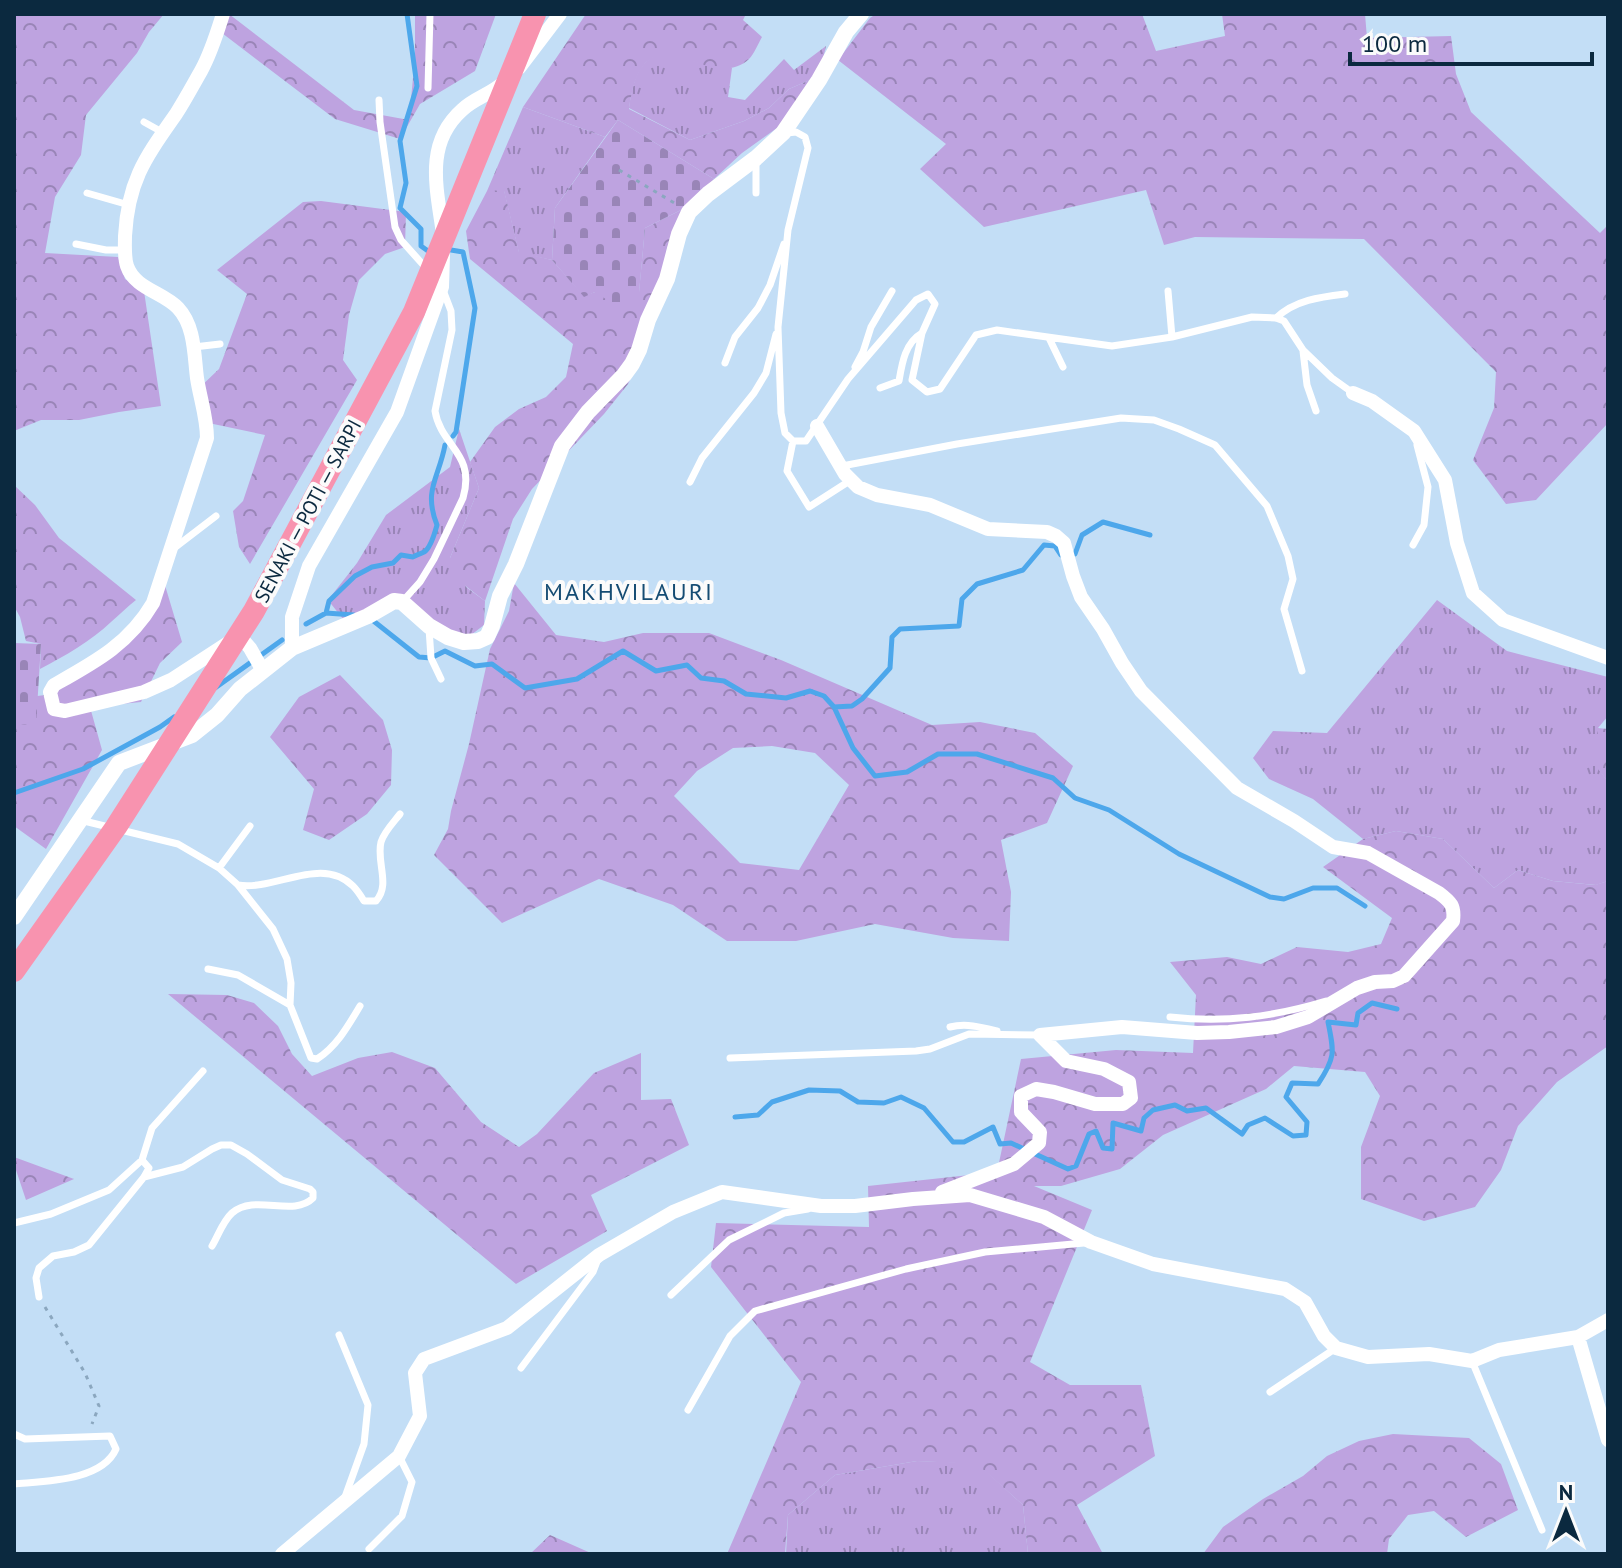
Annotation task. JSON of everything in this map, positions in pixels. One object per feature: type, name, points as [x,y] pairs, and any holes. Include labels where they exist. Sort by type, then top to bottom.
[{"type":"highway","name":"SENAKI — POTI — SARPI","points":[[14,971],[116,827],[254,611],[414,312],[535,14]]},
{"type":"street","points":[[223,14],[203,68],[136,178],[129,205],[125,250],[127,267],[135,279],[180,310],[190,329],[207,438],[172,550],[153,603],[143,621],[104,656],[54,685],[50,692],[54,709],[65,711],[144,692],[171,680],[234,639],[243,640],[261,666]]},
{"type":"street","points":[[292,648],[292,617],[309,566],[397,412],[442,287],[444,240],[435,164],[438,144],[449,124],[464,108],[496,90],[522,65],[560,14]]},
{"type":"street","points":[[14,917],[119,763],[192,735],[217,715],[261,666],[292,648],[354,623],[394,601],[402,602],[429,626],[448,637],[464,642],[487,637],[500,596],[516,564],[562,446],[632,364],[667,279],[679,234],[689,212],[783,133],[819,80],[846,32],[861,14]]},
{"type":"street","points":[[1353,393],[1372,401],[1414,431],[1445,480],[1457,543],[1473,593],[1503,620],[1608,658]]},
{"type":"street","points":[[817,426],[840,467],[858,487],[877,495],[930,505],[988,529],[1047,532],[1056,536],[1067,550],[1081,597],[1141,691],[1237,788],[1333,847],[1368,853],[1439,893],[1449,901],[1454,911],[1453,921],[1404,976],[1357,988],[1308,1017],[1276,1027],[1197,1033],[1122,1027],[1040,1035]]},
{"type":"street","points":[[926,1198],[1014,1164],[1039,1143],[1040,1132],[1021,1112],[1021,1096],[1036,1089],[1095,1104],[1123,1104],[1131,1098],[1129,1082],[1104,1069],[1066,1061],[1040,1035]]},
{"type":"street","points":[[282,1554],[399,1456],[420,1416],[415,1373],[424,1359],[507,1328],[599,1255],[673,1212],[722,1192],[821,1206],[855,1206],[970,1195],[1044,1217],[1091,1242],[1153,1264],[1285,1289],[1305,1302],[1324,1336],[1336,1348],[1368,1357],[1429,1354],[1472,1361],[1499,1350],[1578,1337],[1608,1320]]},
{"type":"street","points":[[1578,1337],[1608,1440]]},
{"type":"lane","points":[[428,88],[430,14]]},
{"type":"lane","points":[[379,100],[395,227],[401,240],[442,287],[451,311],[452,330],[435,411],[437,423],[465,465],[463,498],[434,559],[420,582],[402,602]]},
{"type":"lane","points":[[144,122],[162,132]]},
{"type":"lane","points":[[725,363],[735,337],[758,308],[770,285],[788,230],[808,148],[805,137],[796,132],[783,133]]},
{"type":"lane","points":[[756,158],[756,193]]},
{"type":"lane","points":[[87,193],[129,205]]},
{"type":"lane","points":[[788,230],[778,327],[781,413],[785,433],[793,441],[806,441],[817,426],[848,379],[863,352],[871,327],[892,291]]},
{"type":"lane","points":[[76,244],[125,250]]},
{"type":"lane","points":[[1168,291],[1172,337]]},
{"type":"lane","points":[[848,379],[916,300],[928,294],[935,304],[922,333],[912,380],[927,392],[940,389],[976,335],[997,330],[1112,346],[1172,337],[1252,317],[1284,321],[1303,350],[1353,393]]},
{"type":"lane","points":[[1276,318],[1287,307],[1320,297],[1345,294]]},
{"type":"lane","points":[[690,482],[702,458],[754,393],[766,373],[778,327]]},
{"type":"lane","points":[[880,388],[899,381],[906,351],[912,339],[922,333]]},
{"type":"lane","points":[[1049,338],[1063,367]]},
{"type":"lane","points":[[194,347],[220,344]]},
{"type":"lane","points":[[1303,350],[1307,385],[1316,411]]},
{"type":"lane","points":[[840,467],[906,453],[1121,418],[1154,420],[1179,429],[1215,445],[1267,506],[1288,556],[1293,579],[1284,609],[1302,671]]},
{"type":"lane","points":[[1413,545],[1424,525],[1428,487],[1414,431]]},
{"type":"lane","points":[[793,441],[787,471],[809,507],[851,480]]},
{"type":"lane","points":[[172,550],[216,516]]},
{"type":"lane","points":[[429,626],[431,658],[441,679]]},
{"type":"lane","points":[[238,885],[250,887],[315,873],[331,874],[353,886],[364,901],[376,901],[381,895],[383,881],[382,838],[400,814]]},
{"type":"lane","points":[[80,820],[178,844],[219,868],[238,885],[273,929],[287,959],[291,983],[290,1005],[311,1058],[317,1059],[327,1052],[346,1030],[360,1006]]},
{"type":"lane","points":[[219,868],[250,826]]},
{"type":"lane","points":[[208,969],[238,975],[290,1005]]},
{"type":"lane","points":[[1170,1017],[1227,1020],[1273,1015],[1347,994]]},
{"type":"lane","points":[[950,1027],[976,1025],[1011,1036]]},
{"type":"lane","points":[[730,1058],[916,1051],[969,1034],[1040,1035]]},
{"type":"lane","points":[[14,1223],[51,1214],[109,1190],[142,1160],[152,1128],[203,1071]]},
{"type":"lane","points":[[144,1177],[183,1167],[212,1149],[231,1145],[282,1180],[313,1192],[313,1198],[299,1206],[253,1205],[238,1209],[229,1215],[212,1246]]},
{"type":"lane","points":[[39,1297],[36,1278],[39,1268],[53,1256],[89,1245],[144,1177],[149,1168],[142,1160]]},
{"type":"lane","points":[[671,1295],[729,1240],[784,1213],[821,1206]]},
{"type":"lane","points":[[688,1410],[730,1336],[755,1311],[906,1269],[985,1252],[1091,1242]]},
{"type":"lane","points":[[521,1368],[593,1272],[599,1255]]},
{"type":"lane","points":[[339,1335],[368,1405],[364,1444],[343,1503]]},
{"type":"lane","points":[[1270,1392],[1336,1348]]},
{"type":"lane","points":[[1472,1361],[1542,1530]]},
{"type":"lane","points":[[14,1434],[25,1439],[110,1436],[116,1449],[113,1457],[86,1474],[14,1484]]},
{"type":"lane","points":[[369,1549],[402,1516],[412,1482],[399,1456]]},
{"type":"path","points":[[619,170],[689,212]]},
{"type":"path","points":[[39,1297],[85,1373],[99,1406],[87,1438]]},
{"type":"green space","points":[[14,14],[164,14],[137,53],[86,115],[81,155],[55,197],[45,253],[118,257],[125,279],[144,291],[161,406],[79,420],[41,420],[14,431]]},
{"type":"green space","points":[[229,14],[354,110],[409,120],[415,57],[415,14],[496,14],[475,71],[420,104],[400,139],[335,119],[218,30]]},
{"type":"green space","points":[[586,14],[746,14],[743,20],[762,37],[749,59],[733,68],[715,68],[663,55],[648,61],[637,77],[629,109],[690,140],[744,121],[769,108],[789,89],[819,76],[795,115],[742,153],[714,179],[618,120],[605,137],[523,107]]},
{"type":"green space","points":[[876,14],[1142,14],[1156,51],[1225,36],[1222,14],[1365,14],[1367,38],[1451,36],[1456,74],[1471,112],[1600,233],[1608,225],[1608,423],[1536,500],[1506,504],[1473,460],[1494,408],[1496,372],[1364,239],[1195,237],[1164,245],[1146,190],[984,227],[920,169],[946,144],[838,60]]},
{"type":"green space","points":[[826,46],[819,76],[789,89],[769,108],[744,121],[690,140],[629,108],[636,77],[654,56],[676,54],[704,64],[732,68],[728,97],[745,100],[784,59],[794,70]]},
{"type":"green space","points":[[523,107],[605,137],[555,208],[552,260],[519,253],[504,191],[487,191]]},
{"type":"green space","points":[[618,120],[714,179],[683,209],[645,228],[639,293],[615,305],[595,292],[584,297],[552,260],[555,208]]},
{"type":"green space","points":[[504,190],[519,252],[552,260],[584,296],[595,292],[639,292],[645,228],[683,209],[667,248],[663,282],[628,384],[604,414],[532,489],[513,519],[485,601],[450,574],[450,558],[479,488],[470,462],[495,427],[519,409],[546,397],[566,377],[573,344],[470,259],[466,231],[487,191]]},
{"type":"green space","points":[[321,201],[406,212],[405,247],[385,254],[359,280],[349,315],[343,360],[357,380],[250,564],[239,547],[233,511],[243,501],[265,435],[199,421],[196,391],[219,369],[247,294],[217,270],[303,202]]},
{"type":"green space","points":[[459,429],[479,488],[450,558],[466,587],[485,601],[484,625],[471,635],[456,636],[402,602],[347,624],[328,600],[357,563],[386,515],[450,467]]},
{"type":"green space","points":[[14,485],[35,505],[59,538],[136,600],[86,642],[40,669],[41,644],[26,641],[14,606]]},
{"type":"green space","points":[[164,582],[182,642],[160,663],[141,702],[90,707],[102,750],[46,849],[14,826],[14,699],[53,694],[111,649]]},
{"type":"green space","points":[[514,583],[556,635],[604,642],[643,633],[709,633],[781,660],[932,725],[980,722],[1035,733],[1073,766],[1047,823],[1001,840],[1011,892],[1009,941],[953,938],[875,924],[796,941],[727,941],[673,905],[599,879],[502,923],[434,855],[448,829],[490,649],[509,611]],"holes":[[[772,746],[815,753],[849,785],[799,870],[740,863],[674,796],[697,771],[733,748]]]},
{"type":"green space","points":[[1437,600],[1507,651],[1608,677],[1608,716],[1598,728],[1598,768],[1608,782],[1608,881],[1596,885],[1553,881],[1518,870],[1494,888],[1443,839],[1396,831],[1363,839],[1313,799],[1269,779],[1253,758],[1273,731],[1327,733]]},
{"type":"green space","points":[[14,643],[41,644],[36,725],[14,724]]},
{"type":"green space","points":[[340,675],[383,720],[392,750],[391,785],[367,814],[329,840],[303,830],[314,789],[270,737],[299,697]]},
{"type":"green space","points":[[1598,728],[1608,729],[1608,782],[1598,769]]},
{"type":"green space","points":[[1396,831],[1443,839],[1494,888],[1518,870],[1553,881],[1595,885],[1608,881],[1608,1046],[1557,1082],[1518,1126],[1501,1170],[1475,1207],[1424,1221],[1361,1199],[1361,1147],[1380,1096],[1365,1072],[1294,1066],[1266,1089],[1163,1135],[1120,1169],[1061,1186],[1034,1186],[1092,1210],[1030,1362],[1070,1385],[1141,1385],[1155,1456],[1077,1505],[1103,1554],[1028,1554],[1023,1505],[977,1464],[917,1461],[835,1475],[788,1515],[785,1554],[727,1554],[801,1382],[711,1267],[716,1223],[869,1227],[868,1186],[997,1172],[1021,1059],[1116,1050],[1193,1053],[1196,995],[1170,962],[1227,957],[1261,964],[1297,947],[1348,952],[1381,944],[1392,918],[1323,867],[1363,839]]},
{"type":"green space","points":[[168,994],[227,995],[254,1003],[278,1026],[292,1054],[312,1076],[358,1058],[392,1052],[435,1068],[481,1122],[519,1147],[537,1134],[594,1073],[641,1053],[641,1100],[671,1099],[689,1145],[591,1195],[607,1231],[516,1284]]},
{"type":"green space","points":[[14,1157],[74,1179],[26,1200]]},
{"type":"green space","points":[[1393,1434],[1469,1438],[1501,1464],[1518,1510],[1466,1537],[1434,1511],[1408,1515],[1389,1539],[1387,1554],[1203,1554],[1223,1527],[1303,1476],[1327,1456],[1359,1441]]},
{"type":"green space","points":[[917,1461],[977,1463],[1023,1505],[1028,1554],[786,1554],[788,1515],[835,1475]]},
{"type":"green space","points":[[550,1535],[593,1554],[530,1554]]},
{"type":"waterway","points":[[407,14],[417,86],[400,141],[406,183],[400,208],[421,229],[421,246],[433,251]]},
{"type":"waterway","points":[[451,250],[463,252],[475,308],[453,436]]},
{"type":"waterway","points":[[326,613],[329,601],[355,576],[372,567],[393,563],[401,555],[413,557],[429,547],[437,525],[432,493],[445,445]]},
{"type":"waterway","points":[[834,707],[852,706],[890,668],[892,637],[900,629],[959,626],[962,599],[977,584],[1023,570],[1044,545],[1055,546],[1061,555],[1075,554],[1082,535],[1103,522],[1150,535]]},
{"type":"waterway","points":[[306,624],[326,613],[354,615]]},
{"type":"waterway","points":[[371,619],[419,657],[431,658],[445,651],[475,666],[492,664],[525,688],[577,679],[623,651],[656,671],[687,665],[701,678],[724,681],[746,694],[786,698],[810,691],[824,696],[834,707],[853,748],[875,776],[907,772],[938,754],[977,754],[1053,778],[1075,798],[1109,810],[1179,854],[1270,897],[1284,899],[1313,888],[1337,888],[1365,906]]},
{"type":"waterway","points":[[215,688],[282,640]]},
{"type":"waterway","points":[[14,793],[83,769],[174,717]]},
{"type":"waterway","points":[[735,1117],[758,1115],[772,1102],[809,1090],[840,1091],[858,1102],[884,1103],[901,1097],[924,1108],[953,1142],[964,1142],[993,1127],[1000,1144],[1011,1143],[1068,1169],[1076,1166],[1089,1134],[1096,1131],[1103,1148],[1112,1149],[1113,1123],[1141,1131],[1144,1118],[1153,1110],[1175,1105],[1187,1111],[1206,1108],[1242,1134],[1248,1125],[1265,1118],[1293,1136],[1306,1135],[1307,1122],[1286,1097],[1292,1083],[1318,1084],[1324,1075],[1332,1054],[1328,1022],[1356,1025],[1358,1013],[1372,1003],[1397,1009]]},
{"type":"district","name":"MAKHVILAURI","points":[[629,591]]}]
